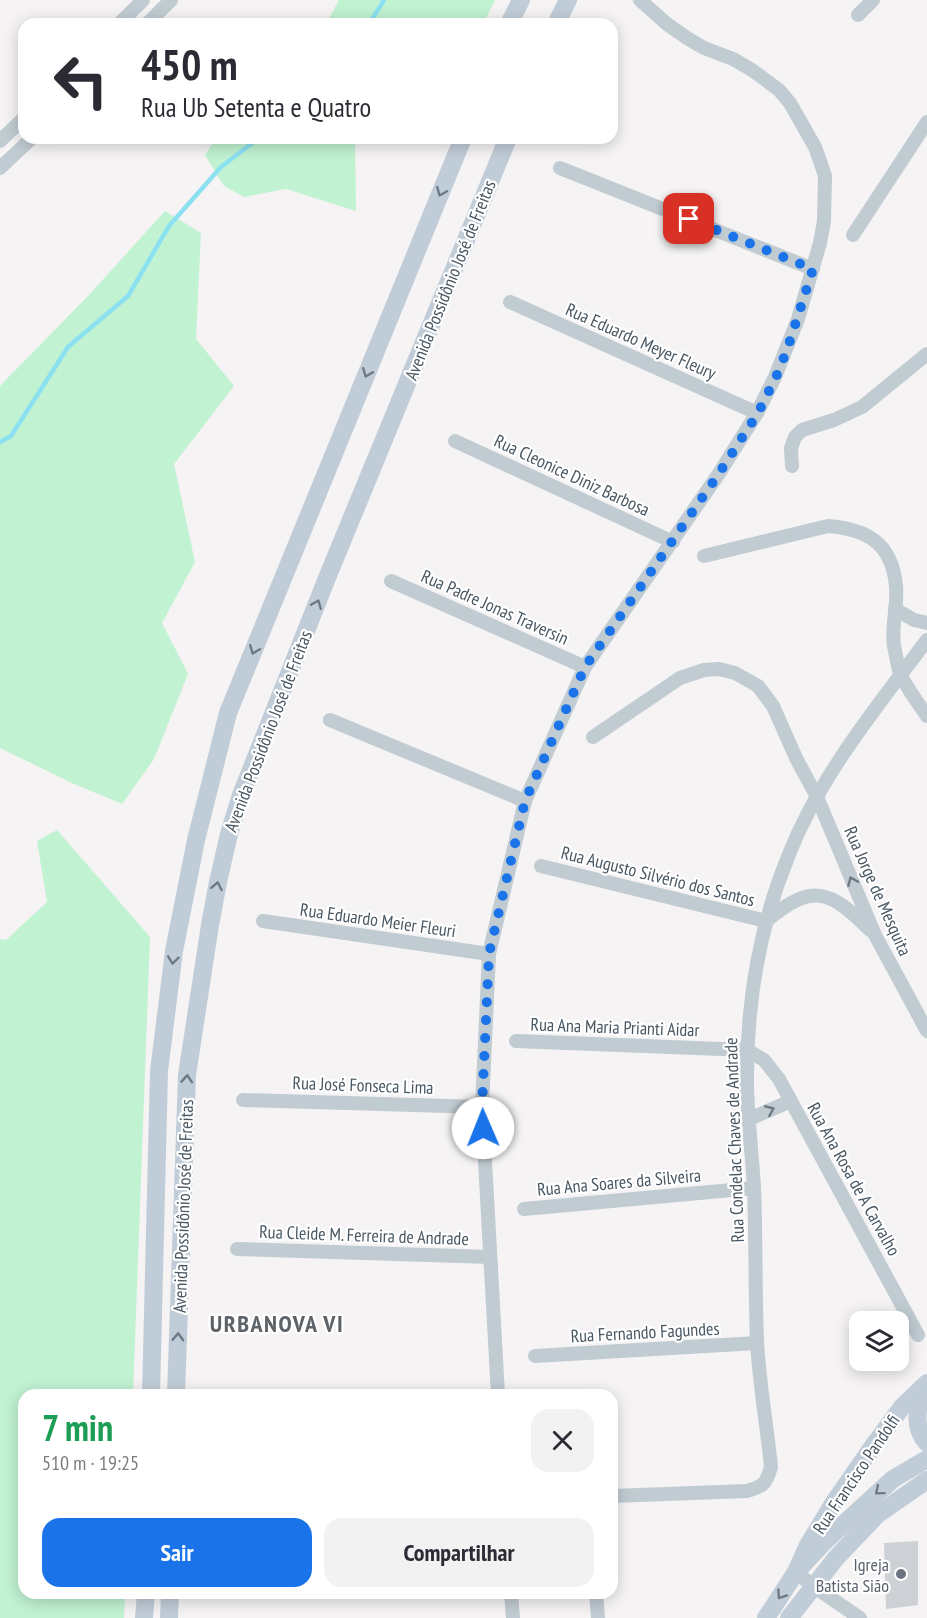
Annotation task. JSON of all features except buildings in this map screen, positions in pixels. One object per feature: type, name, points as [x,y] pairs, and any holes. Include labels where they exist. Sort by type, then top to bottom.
[{"type":"street","points":[[125,18],[143,0]]},
{"type":"street","points":[[153,18],[171,0]]},
{"type":"street","points":[[512,18],[520,0]]},
{"type":"street","points":[[559,18],[568,0]]},
{"type":"street","points":[[858,15],[873,0]]},
{"type":"street","points":[[498,1389],[482,1107],[489,954],[525,801],[585,667],[673,542],[758,413],[787,350],[813,269],[824,221],[825,176],[815,147],[790,103],[778,90],[752,70],[687,38],[646,3]]},
{"type":"street","points":[[853,235],[927,122]]},
{"type":"street","points":[[0,141],[18,124]]},
{"type":"street","points":[[0,168],[26,144]]},
{"type":"street","name":"Avenida Possidônio José de Freitas","points":[[151,1389],[159,1071],[174,951],[207,795],[228,713],[461,144]]},
{"type":"street","name":"Avenida Possidônio José de Freitas","points":[[176,1389],[187,1075],[210,925],[229,834],[241,795],[327,578],[506,144]]},
{"type":"street","points":[[560,168],[813,269]]},
{"type":"street","name":"Rua Eduardo Meyer Fleury","points":[[510,302],[758,413]]},
{"type":"street","points":[[792,466],[791,448],[795,437],[802,430],[834,420],[862,406],[927,354]]},
{"type":"street","name":"Rua Cleonice Diniz Barbosa","points":[[455,441],[673,542]]},
{"type":"street","points":[[704,555],[828,526],[848,528],[867,534],[891,560],[896,586],[894,644],[900,674],[927,716]]},
{"type":"street","name":"Rua Padre Jonas Traversin","points":[[391,581],[585,667]]},
{"type":"street","points":[[896,609],[914,620],[927,623]]},
{"type":"street","name":"Rua Condelac Chaves de Andrade","points":[[618,1496],[747,1491],[760,1487],[767,1481],[771,1467],[757,1343],[754,1188],[747,1088],[747,1050],[760,946],[788,855],[817,797],[900,674],[927,640]]},
{"type":"street","name":"Rua Jorge de Mesquita","points":[[593,736],[680,678],[704,670],[719,669],[735,673],[758,686],[773,706],[796,758],[817,797],[875,935],[927,1031]]},
{"type":"street","points":[[330,720],[525,801]]},
{"type":"street","name":"Rua Augusto Silvério dos Santos","points":[[541,866],[766,921]]},
{"type":"street","points":[[766,921],[802,898],[815,895],[829,897],[852,912],[875,935]]},
{"type":"street","name":"Rua Eduardo Meier Fleuri","points":[[263,921],[489,954]]},
{"type":"street","name":"Rua Ana Maria Prianti Aidar","points":[[516,1041],[747,1050]]},
{"type":"street","name":"Rua Ana Rosa de A Carvalho","points":[[747,1050],[764,1060],[779,1079],[918,1335]]},
{"type":"street","name":"Rua José Fonseca Lima","points":[[243,1100],[482,1107]]},
{"type":"street","points":[[749,1119],[791,1101]]},
{"type":"street","name":"Rua Ana Soares da Silveira","points":[[524,1209],[754,1188]]},
{"type":"street","name":"Rua Cleide M. Ferreira de Andrade","points":[[237,1249],[490,1257]]},
{"type":"street","name":"Rua Fernando Fagundes","points":[[535,1356],[757,1343]]},
{"type":"street","points":[[925,1385],[917,1407],[917,1422],[927,1443]]},
{"type":"street","name":"Rua Francisco Pandolfi","points":[[796,1572],[812,1538],[833,1504],[902,1407],[925,1385]]},
{"type":"street","points":[[766,1618],[796,1572],[824,1542],[893,1479],[927,1459]]},
{"type":"street","points":[[789,1618],[836,1558],[877,1515],[927,1480]]},
{"type":"street","points":[[796,1572],[860,1618]]},
{"type":"street","points":[[144,1618],[146,1599]]},
{"type":"street","points":[[170,1599],[170,1618]]},
{"type":"street","points":[[511,1599],[513,1618]]},
{"type":"street","points":[[596,1599],[598,1618]]},
{"type":"green space","points":[[339,0],[495,0],[486,18],[329,18]]},
{"type":"green space","points":[[212,144],[355,144],[356,211],[286,189],[244,197],[224,186],[205,155]]},
{"type":"green space","points":[[165,211],[201,233],[196,339],[234,386],[174,464],[195,562],[162,623],[188,674],[154,759],[122,804],[0,748],[0,386],[90,294]]},
{"type":"green space","points":[[57,830],[150,937],[133,1389],[18,1389],[18,1599],[125,1599],[124,1618],[0,1618],[0,939],[6,940],[47,902],[37,841]]},
{"type":"waterway","points":[[373,18],[384,0]]},
{"type":"waterway","points":[[0,442],[11,436],[68,347],[128,296],[169,226],[221,167],[251,144]]},
{"type":"place","name":"Igreja Batista Sião","points":[[901,1574]]},
{"type":"district","name":"URBANOVA VI","points":[[277,1323]]},
{"type":"route","points":[[483,1128],[489,954],[525,801],[585,667],[673,542],[758,413],[787,350],[813,269],[689,219]]}]
